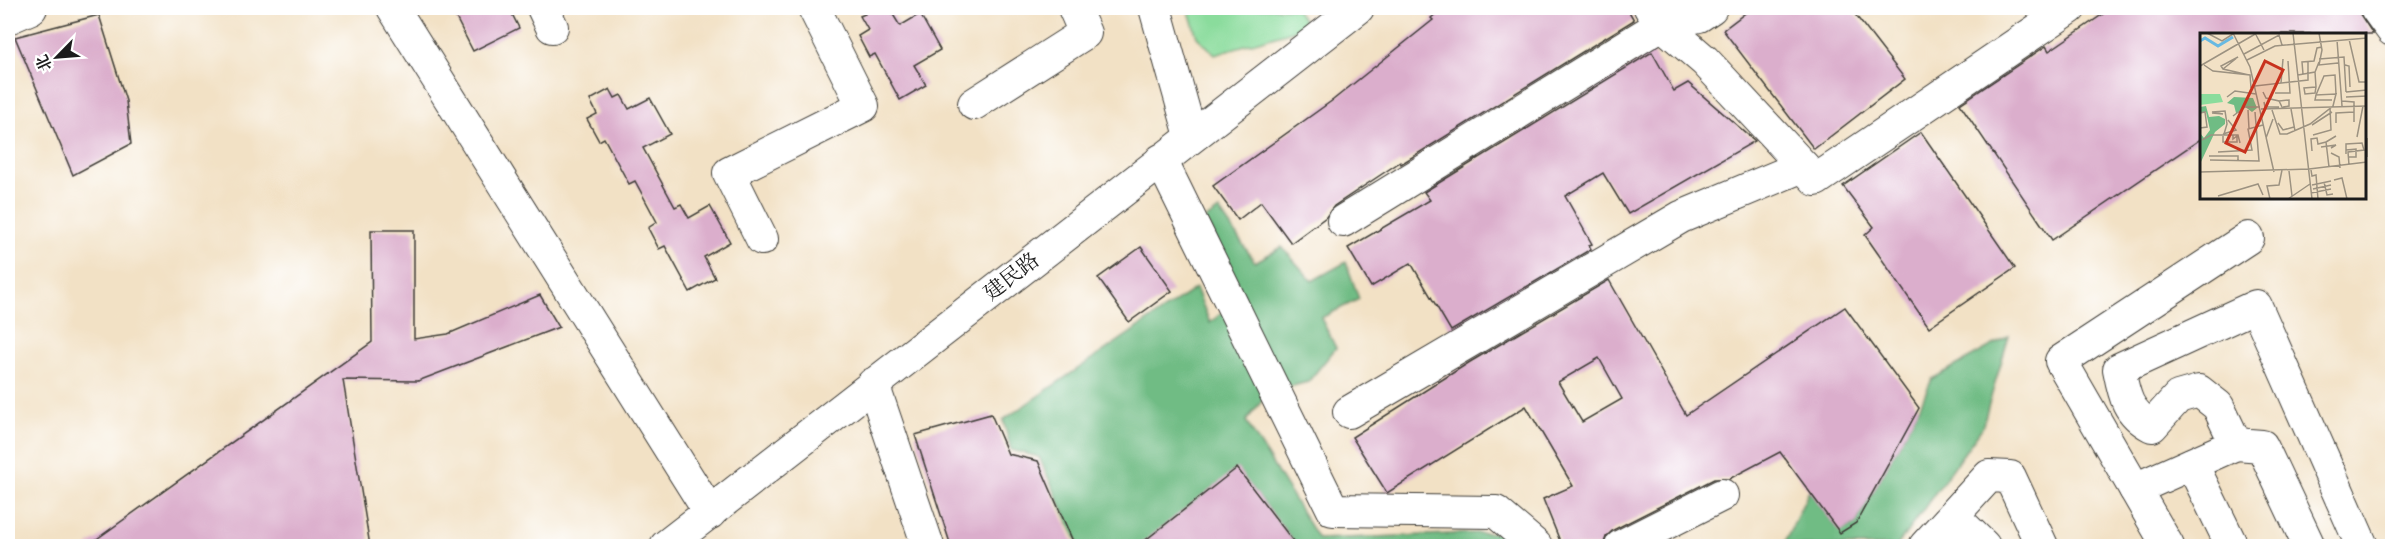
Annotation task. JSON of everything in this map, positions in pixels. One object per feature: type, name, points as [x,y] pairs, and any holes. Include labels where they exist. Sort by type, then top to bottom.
[{"type":"street","points":[[8,18],[31,8]]},
{"type":"street","points":[[393,8],[710,513]]},
{"type":"street","points":[[762,239],[729,173],[863,106],[814,8]]},
{"type":"street","points":[[974,105],[1085,33],[1074,8]]},
{"type":"street","points":[[1155,8],[1191,136]]},
{"type":"street","name":"建民路","points":[[666,546],[1358,8]]},
{"type":"street","points":[[1343,221],[1656,16],[1699,16],[1711,8]]},
{"type":"street","points":[[1656,16],[1706,62],[1816,180],[2070,8]]},
{"type":"street","points":[[2376,8],[2392,30]]},
{"type":"street","points":[[1161,159],[1333,510],[1496,512],[1536,546]]},
{"type":"street","points":[[1349,412],[1681,217],[1803,166]]},
{"type":"street","points":[[2168,546],[2061,361],[2248,238]]},
{"type":"street","points":[[2236,444],[2218,406],[2199,391],[2178,397],[2152,426],[2140,420],[2125,402],[2119,369],[2256,306],[2362,546]]},
{"type":"street","points":[[873,384],[928,546]]},
{"type":"street","points":[[2135,489],[2236,444],[2262,446],[2309,546]]},
{"type":"street","points":[[2192,464],[2232,546]]},
{"type":"street","points":[[1925,546],[1989,476],[2010,477],[2042,546]]},
{"type":"street","points":[[1621,546],[1722,495]]},
{"type":"street","points":[[1953,516],[1984,546]]},
{"type":"green space","points":[[1188,8],[1295,8],[1309,26],[1215,54],[1197,37]]},
{"type":"green space","points":[[1219,210],[1255,262],[1282,247],[1312,281],[1346,262],[1359,299],[1321,318],[1336,348],[1308,382],[1269,392],[1246,421],[1318,539],[1506,532],[1514,546],[1297,546],[1237,469],[1139,546],[1079,546],[1039,457],[1011,450],[1003,420],[1196,288],[1210,323],[1243,294],[1205,220]]},
{"type":"green space","points":[[2009,336],[1982,428],[1897,546],[1783,546],[1809,491],[1840,532],[1856,523],[1919,408],[1932,379]]},
{"type":"building","points":[[451,8],[509,8],[519,28],[473,51]]},
{"type":"building","points":[[861,8],[889,8],[900,26],[920,14],[940,50],[914,65],[926,85],[900,100],[875,54],[869,57],[858,36],[868,30],[860,16],[865,14]]},
{"type":"building","points":[[1443,8],[1627,8],[1634,20],[1401,164],[1400,162],[1334,206],[1326,217],[1291,243],[1261,202],[1238,220],[1213,186],[1333,100],[1433,20],[1431,18]]},
{"type":"building","points":[[1752,8],[1850,8],[1905,79],[1814,149],[1723,30]]},
{"type":"building","points":[[2112,8],[2356,8],[2373,34],[2200,33],[2200,139],[2052,240],[1960,104],[2046,46],[2049,51]]},
{"type":"building","points":[[99,15],[126,101],[131,144],[73,175],[15,37]]},
{"type":"building","points":[[1652,52],[1674,91],[1688,83],[1755,141],[1628,214],[1603,173],[1565,196],[1592,244],[1589,245],[1591,249],[1451,331],[1411,263],[1371,287],[1348,248],[1430,200],[1424,192]]},
{"type":"building","points":[[610,89],[615,98],[621,95],[629,109],[650,98],[670,134],[643,148],[675,207],[681,204],[689,218],[710,206],[730,242],[704,257],[715,278],[690,292],[665,246],[659,249],[648,228],[657,222],[635,181],[629,184],[604,138],[599,141],[587,119],[597,114],[590,100]]},
{"type":"building","points":[[1921,132],[2015,268],[1929,327],[1865,235],[1874,227],[1843,186]]},
{"type":"building","points":[[371,230],[414,230],[414,339],[448,334],[540,295],[559,327],[418,381],[343,380],[370,546],[87,546],[372,342]]},
{"type":"building","points":[[1141,247],[1172,291],[1129,322],[1098,278]]},
{"type":"building","points":[[1609,280],[1686,415],[1845,307],[1919,408],[1856,523],[1840,533],[1780,452],[1729,479],[1714,479],[1613,530],[1606,537],[1603,546],[1562,546],[1543,499],[1573,486],[1526,406],[1387,493],[1352,437],[1470,362]],"holes":[[[1599,358],[1622,399],[1582,422],[1558,382]]]},
{"type":"building","points":[[991,414],[1008,454],[1038,461],[1075,546],[951,546],[915,435]]},
{"type":"building","points":[[1237,468],[1297,546],[1138,546]]}]
